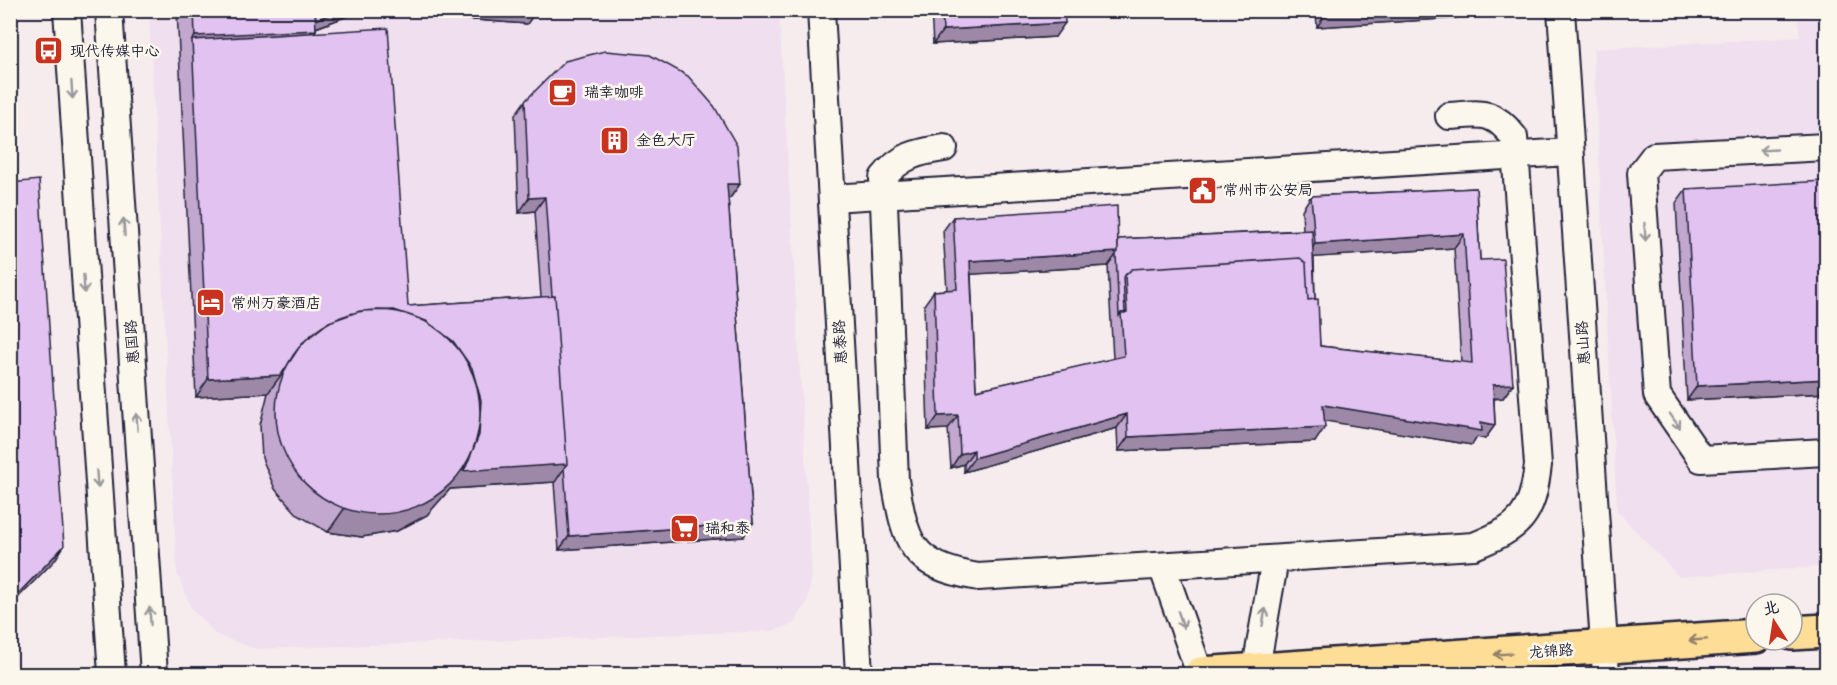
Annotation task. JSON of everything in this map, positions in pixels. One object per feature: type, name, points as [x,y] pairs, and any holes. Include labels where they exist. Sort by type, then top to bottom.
[{"type":"main road","points":[[1804,632],[1827,631]]},
{"type":"main road","name":"龙锦路","points":[[1201,675],[1605,661],[1744,638]]},
{"type":"street","points":[[67,10],[112,675]]},
{"type":"street","name":"惠国路","points":[[109,10],[154,675]]},
{"type":"street","name":"惠泰路","points":[[821,10],[859,675]]},
{"type":"street","name":"惠山路","points":[[1562,10],[1569,152],[1605,661]]},
{"type":"street","points":[[944,148],[914,153],[894,164],[884,178],[895,480],[901,516],[913,545],[927,562],[952,572],[978,577],[1275,559],[1474,546],[1499,536],[1522,519],[1535,495],[1538,465],[1514,137],[1501,120],[1483,114],[1449,116]]},
{"type":"street","points":[[1827,147],[1654,156],[1641,173],[1657,395],[1701,459],[1827,452]]},
{"type":"street","points":[[832,198],[1569,152]]},
{"type":"street","points":[[1255,673],[1275,559]]},
{"type":"street","points":[[1161,566],[1201,675]]},
{"type":"shaded area","points":[[149,11],[779,11],[812,575],[807,603],[793,624],[772,631],[256,649],[216,635],[191,608],[177,573]]},
{"type":"shaded area","points":[[1826,19],[1826,566],[1679,577],[1617,511],[1593,49],[1800,37],[1798,20]]},
{"type":"building","points":[[194,10],[315,10],[316,30],[195,36]]},
{"type":"building","points":[[315,10],[340,10],[316,20]]},
{"type":"building","points":[[503,10],[536,10],[535,13]]},
{"type":"building","points":[[942,10],[1064,10],[1065,23],[943,30]]},
{"type":"building","points":[[1327,10],[1359,10],[1327,12]]},
{"type":"building","points":[[388,28],[408,306],[555,296],[567,464],[463,471],[479,435],[481,400],[472,368],[453,341],[426,321],[394,310],[360,311],[329,322],[302,343],[281,375],[208,379],[192,40]]},
{"type":"building","points":[[605,51],[650,55],[688,76],[714,106],[737,146],[740,184],[727,184],[753,523],[569,536],[564,468],[567,464],[555,296],[552,296],[545,197],[529,198],[525,101],[565,61]]},
{"type":"building","points":[[10,179],[16,240],[10,241]]},
{"type":"building","points":[[39,180],[64,546],[10,602],[10,244],[16,240],[11,183]]},
{"type":"building","points":[[1825,181],[1827,379],[1697,386],[1686,189]]},
{"type":"building","points":[[1476,188],[1480,260],[1503,259],[1513,384],[1493,385],[1495,425],[1481,422],[1482,431],[1323,405],[1325,427],[1128,437],[1127,414],[974,458],[974,450],[960,454],[958,415],[938,416],[934,291],[957,289],[953,217],[1117,206],[1118,252],[970,261],[976,390],[1124,356],[1121,313],[1127,312],[1125,275],[1132,269],[1300,258],[1306,263],[1308,300],[1318,299],[1320,346],[1472,363],[1464,234],[1315,244],[1311,196]]},
{"type":"building","points":[[1312,230],[1315,299],[1308,300],[1306,263],[1300,258],[1132,269],[1123,278],[1125,313],[1119,316],[1116,254],[1118,239]]},
{"type":"building","points":[[368,310],[388,310],[408,314],[426,322],[443,333],[457,347],[476,382],[480,412],[476,442],[468,460],[457,477],[443,491],[408,510],[388,514],[368,514],[348,510],[330,502],[313,491],[299,477],[280,442],[276,422],[276,402],[280,382],[288,364],[299,347],[313,333],[348,314]]},
{"type":"place","name":"现代传媒中心","points":[[49,51]]},
{"type":"place","name":"瑞幸咖啡","points":[[563,92]]},
{"type":"place","name":"金色大厅","points":[[615,140]]},
{"type":"place","name":"常州市公安局","points":[[1202,190]]},
{"type":"place","name":"常州万豪酒店","points":[[210,303]]},
{"type":"place","name":"瑞和泰","points":[[684,528]]}]
